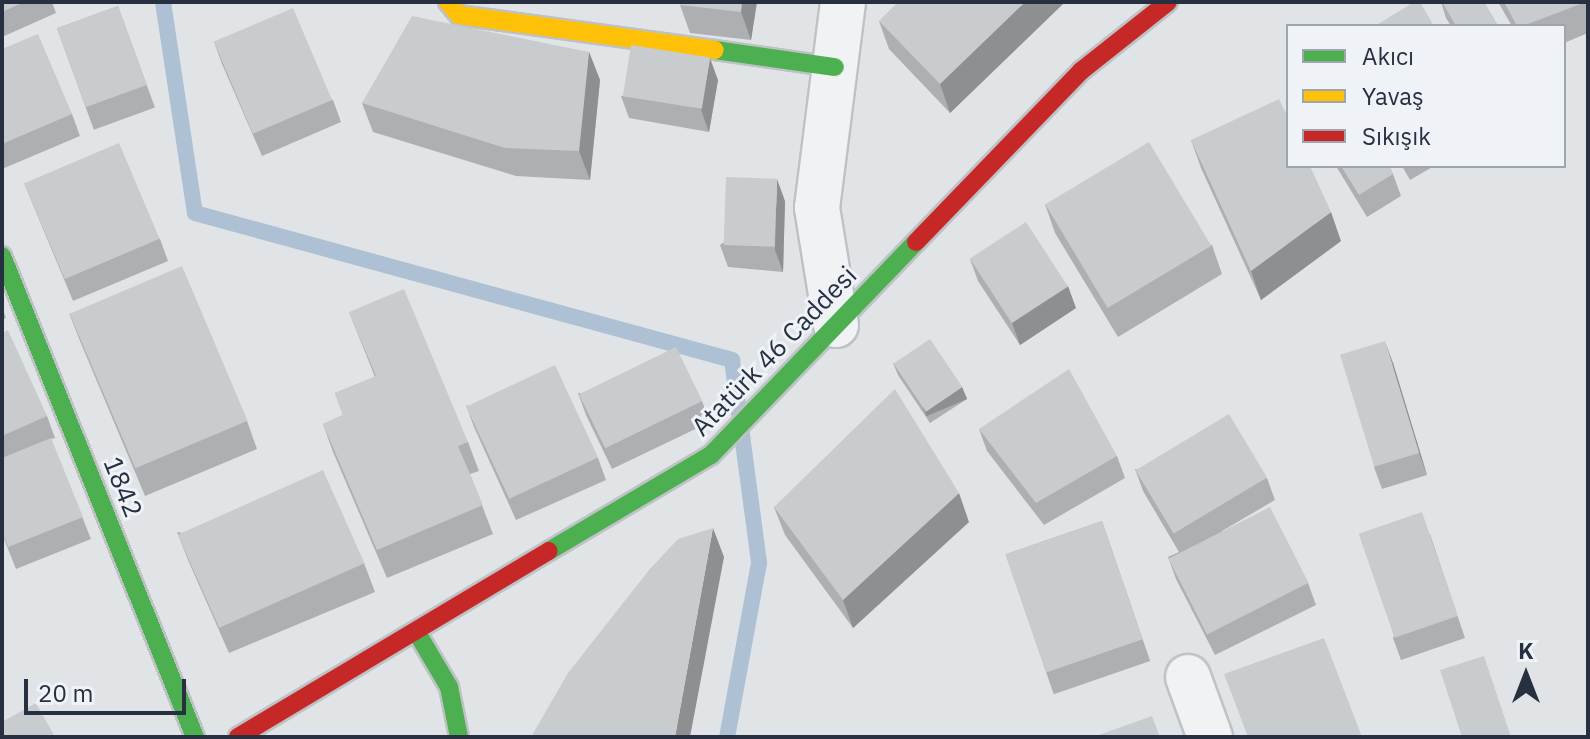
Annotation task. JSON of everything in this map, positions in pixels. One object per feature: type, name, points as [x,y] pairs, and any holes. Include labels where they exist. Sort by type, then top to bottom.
[{"type":"street","points":[[448,2],[459,15],[835,67]]},
{"type":"street","points":[[836,325],[817,208],[843,2]]},
{"type":"street","name":"Atatürk 46 Caddesi","points":[[238,737],[711,455],[1081,71],[1168,2]]},
{"type":"street","name":"1842","points":[[2,256],[195,737]]},
{"type":"street","points":[[416,631],[449,687],[459,737]]},
{"type":"street","points":[[1188,677],[1210,737]]},
{"type":"building","points":[[2,2],[24,2],[2,12]]},
{"type":"building","points":[[679,2],[742,2],[741,12],[680,5]]},
{"type":"building","points":[[898,2],[1025,2],[940,84],[879,21]]},
{"type":"building","points":[[1414,2],[1420,2],[1433,24],[1378,24]]},
{"type":"building","points":[[1442,2],[1484,2],[1497,24],[1455,24]]},
{"type":"building","points":[[1504,2],[1586,2],[1528,24],[1516,24]]},
{"type":"building","points":[[118,6],[147,85],[86,107],[57,28]]},
{"type":"building","points":[[293,8],[332,100],[253,134],[214,42]]},
{"type":"building","points":[[412,16],[589,52],[579,151],[505,148],[362,103]]},
{"type":"building","points":[[38,34],[72,114],[2,144],[2,49]]},
{"type":"building","points":[[631,45],[710,58],[702,109],[623,96]]},
{"type":"building","points":[[1279,99],[1286,114],[1286,168],[1311,168],[1331,212],[1251,271],[1191,140]]},
{"type":"building","points":[[1149,142],[1211,246],[1108,308],[1045,204]]},
{"type":"building","points":[[119,143],[160,239],[65,279],[24,183]]},
{"type":"building","points":[[1342,168],[1390,168],[1393,174],[1359,195]]},
{"type":"building","points":[[726,177],[777,179],[775,247],[724,245]]},
{"type":"building","points":[[1026,222],[1068,287],[1012,323],[970,258]]},
{"type":"building","points":[[182,266],[248,421],[135,468],[70,314]]},
{"type":"building","points":[[404,289],[468,442],[458,446],[483,505],[377,550],[323,424],[343,415],[335,393],[376,376],[349,312]]},
{"type":"building","points":[[8,330],[47,416],[2,436],[2,333]]},
{"type":"building","points":[[930,339],[962,387],[926,412],[894,364]]},
{"type":"building","points":[[1385,341],[1419,453],[1374,467],[1340,355]]},
{"type":"building","points":[[676,347],[702,401],[605,448],[579,394]]},
{"type":"building","points":[[555,365],[598,457],[509,499],[466,406]]},
{"type":"building","points":[[1069,369],[1117,456],[1036,503],[979,429]]},
{"type":"building","points":[[895,389],[959,493],[843,600],[774,507]]},
{"type":"building","points":[[1229,414],[1267,477],[1174,534],[1136,470]]},
{"type":"building","points":[[51,438],[83,517],[8,547],[2,532],[2,458]]},
{"type":"building","points":[[323,470],[364,563],[219,628],[178,535]]},
{"type":"building","points":[[1270,507],[1309,583],[1207,634],[1168,559]]},
{"type":"building","points":[[1422,512],[1458,616],[1394,638],[1359,534]]},
{"type":"building","points":[[1102,521],[1143,639],[1046,672],[1006,554]]},
{"type":"building","points":[[713,528],[675,737],[531,737],[568,673],[649,570],[678,539]]},
{"type":"building","points":[[1324,638],[1362,737],[1248,737],[1224,674]]},
{"type":"building","points":[[1484,656],[1511,737],[1462,737],[1440,670]]},
{"type":"building","points":[[36,703],[55,737],[2,737],[2,722]]},
{"type":"building","points":[[1152,716],[1160,737],[1093,737]]},
{"type":"waterway","points":[[163,2],[195,213],[732,360],[759,563],[727,737]]},
{"type":"traffic: fast","points":[[715,50],[835,67]]},
{"type":"traffic: fast","points":[[549,551],[711,455],[916,242]]},
{"type":"traffic: fast","points":[[2,256],[195,737]]},
{"type":"traffic: fast","points":[[416,631],[449,687],[459,737]]},
{"type":"traffic: slow","points":[[448,2],[459,15],[715,50]]},
{"type":"traffic: jam","points":[[916,242],[1081,71],[1168,2]]},
{"type":"traffic: jam","points":[[238,737],[549,551]]}]
